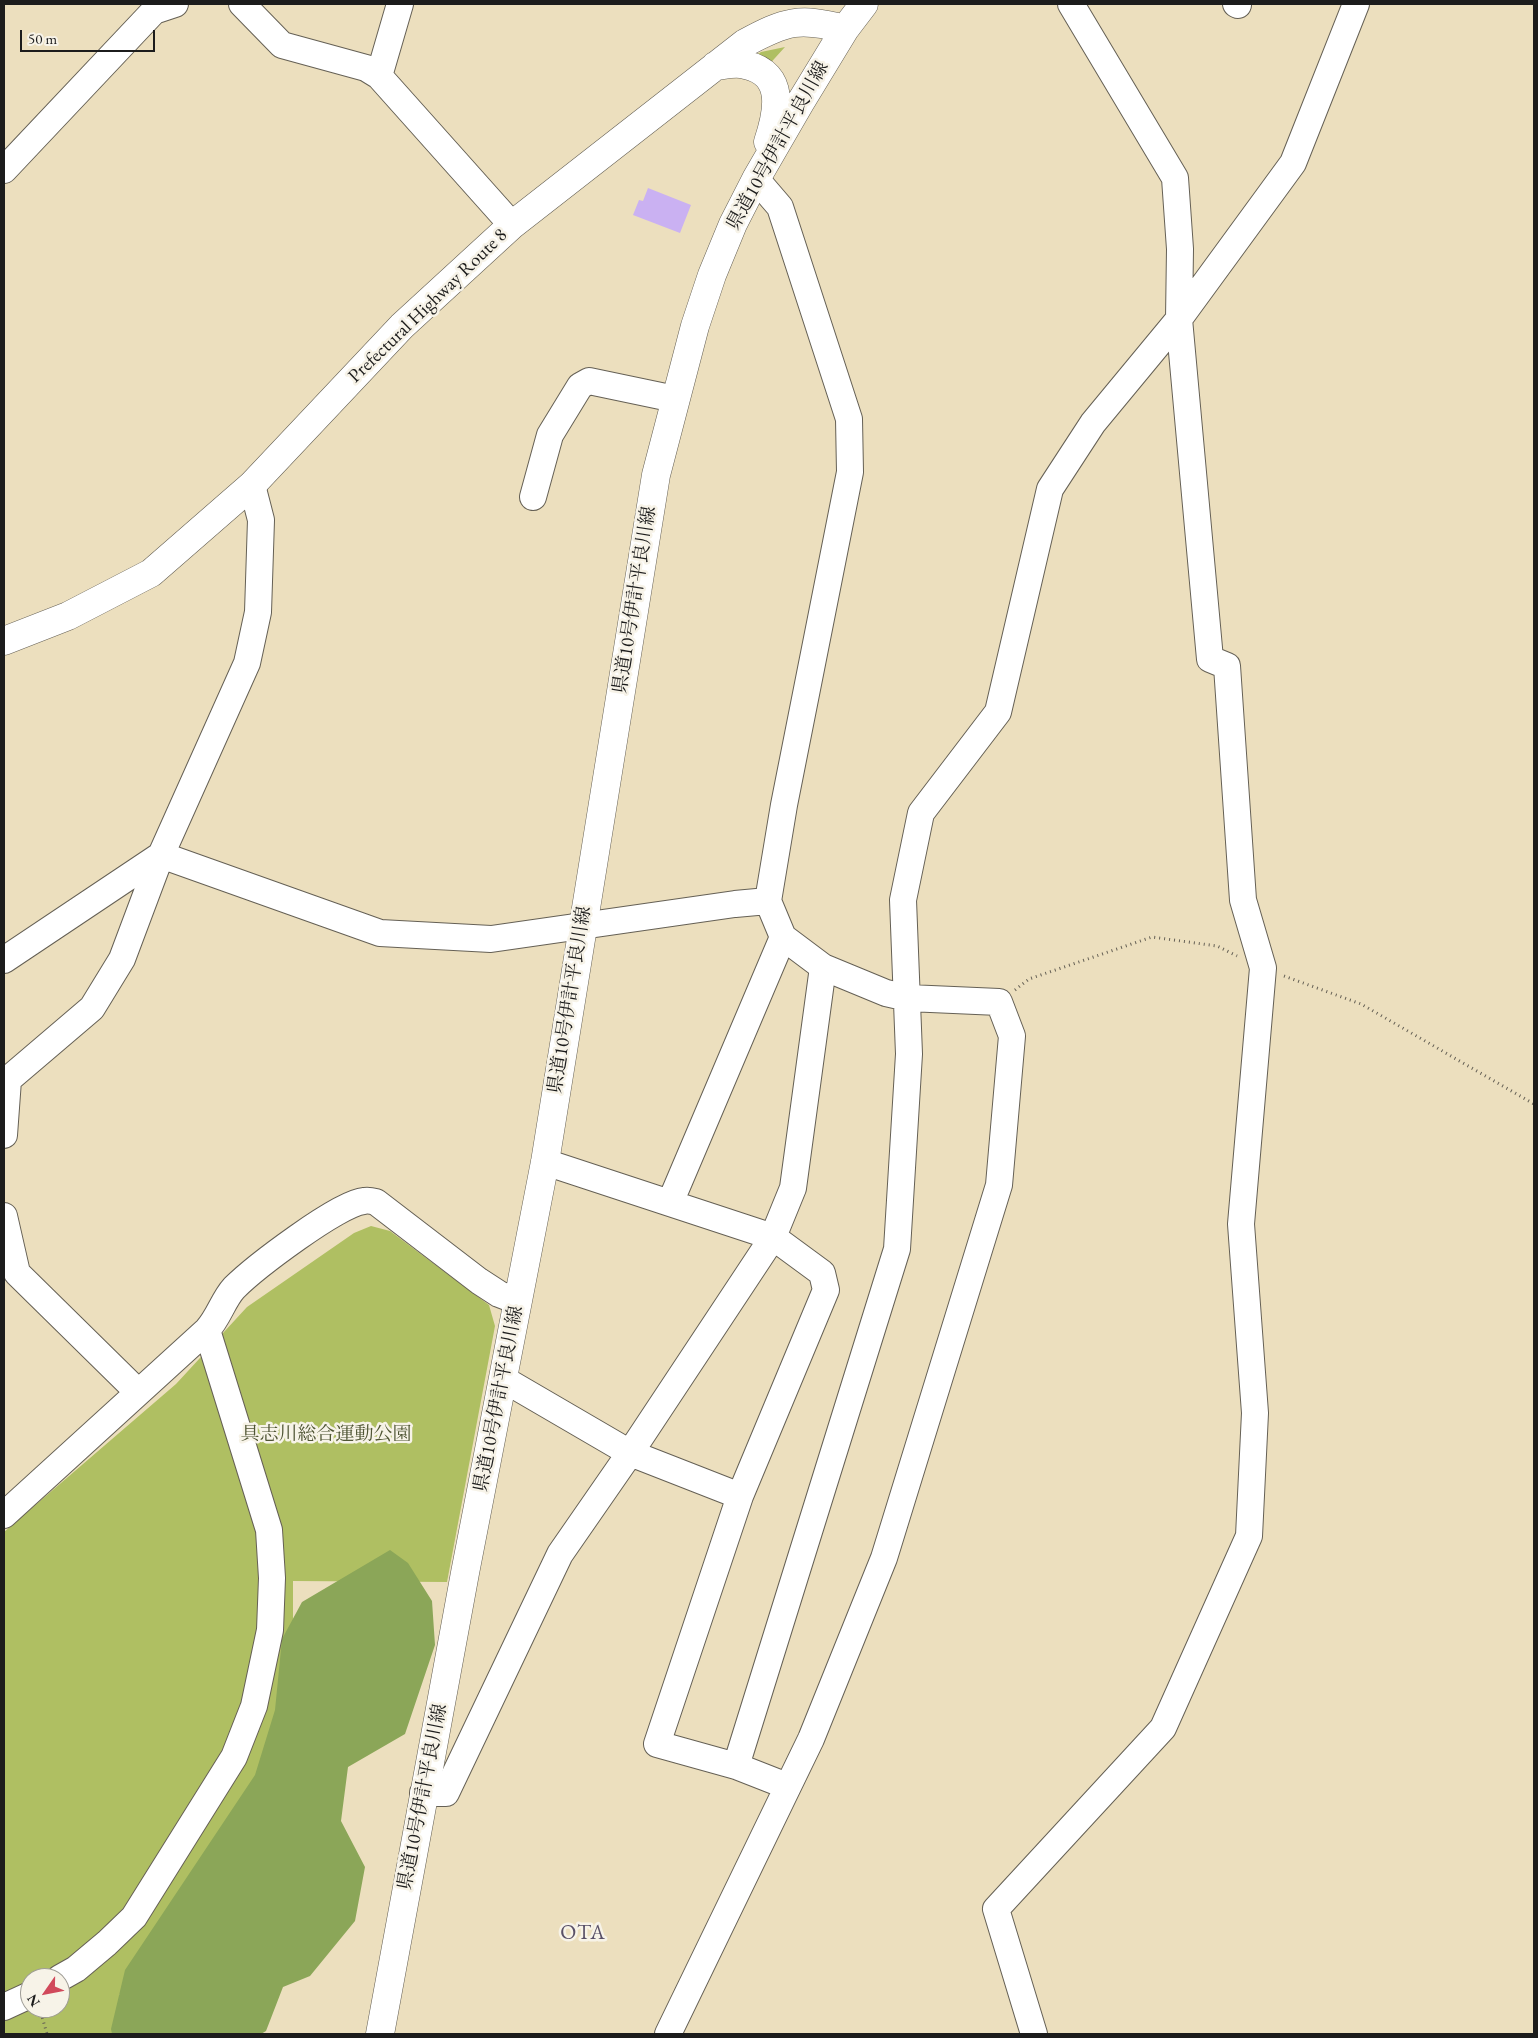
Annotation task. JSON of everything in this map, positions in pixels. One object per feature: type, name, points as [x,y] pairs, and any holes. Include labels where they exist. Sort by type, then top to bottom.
[{"type":"main road","points":[[745,43],[788,4]]},
{"type":"main road","name":"県道10号伊計平良川線","points":[[380,2034],[517,1301],[545,1162],[656,476],[695,326],[712,275],[733,224],[756,179],[845,29],[864,4]]},
{"type":"main road","name":"Prefectural Highway Route 8","points":[[4,641],[68,616],[150,573],[252,485],[402,326],[512,225],[745,43],[768,31],[792,23],[815,22],[845,29]]},
{"type":"main road","points":[[714,66],[747,65],[767,74],[773,84],[777,99],[776,114],[756,179]]},
{"type":"street","points":[[4,170],[154,11],[175,4]]},
{"type":"street","points":[[242,4],[282,45],[366,68],[379,76],[512,225]]},
{"type":"street","points":[[379,76],[400,4]]},
{"type":"street","points":[[1034,2034],[996,1909],[1163,1728],[1249,1536],[1255,1413],[1241,1224],[1263,968],[1243,900],[1227,666],[1210,659],[1179,319],[1180,249],[1175,178],[1071,4]]},
{"type":"street","points":[[736,1766],[897,1248],[909,1054],[908,998],[902,900],[921,813],[998,712],[1050,489],[1093,423],[1179,319],[1293,164],[1356,4]]},
{"type":"street","points":[[668,2034],[811,1738],[884,1558],[999,1185],[1012,1036],[999,1002],[908,998],[886,993],[823,966],[783,937],[768,902],[784,804],[850,472],[849,418],[780,207],[756,179]]},
{"type":"street","points":[[533,497],[550,435],[580,386],[589,381],[675,399]]},
{"type":"street","points":[[4,1135],[6,1082],[92,1008],[122,959],[161,855],[247,663],[258,612],[261,529],[261,520],[252,485]]},
{"type":"street","points":[[161,855],[380,933],[491,940],[735,904],[768,902]]},
{"type":"street","points":[[4,960],[161,855]]},
{"type":"street","points":[[670,1203],[783,937]]},
{"type":"street","points":[[424,1794],[446,1793],[560,1554],[630,1453],[773,1237],[793,1188],[823,966]]},
{"type":"street","points":[[545,1162],[773,1237],[822,1273],[826,1290],[740,1496],[657,1744],[736,1766],[787,1786]]},
{"type":"street","points":[[4,1515],[207,1330],[217,1320],[234,1289],[285,1245],[343,1209],[363,1201],[376,1202],[479,1281],[499,1294],[517,1301]]},
{"type":"street","points":[[4,1216],[17,1273],[138,1392]]},
{"type":"street","points":[[70,1972],[107,1943],[134,1917],[234,1757],[254,1706],[270,1630],[272,1578],[269,1530],[207,1330]]},
{"type":"street","points":[[503,1379],[630,1453],[740,1496]]},
{"type":"street","points":[[4,2007],[20,2000]]},
{"type":"path","points":[[999,1002],[1029,979],[1152,937],[1217,946],[1263,968],[1361,1004],[1534,1104]]},
{"type":"path","points":[[43,2018],[47,2034]]},
{"type":"green space","points":[[785,47],[765,69],[749,60],[761,52]]},
{"type":"green space","name":"具志川総合運動公園","points":[[371,1226],[390,1231],[489,1305],[495,1326],[447,1582],[293,1581],[293,1684],[265,1781],[119,1995],[119,2034],[4,2034],[4,1532],[176,1384],[247,1307],[354,1233]]},
{"type":"green space","points":[[390,1550],[408,1563],[432,1601],[435,1645],[405,1734],[348,1767],[341,1821],[365,1867],[355,1921],[310,1976],[283,1987],[266,2031],[261,2034],[112,2034],[111,2029],[125,1970],[255,1775],[275,1710],[282,1639],[302,1602]]},
{"type":"building","points":[[648,188],[691,205],[680,233],[633,215],[639,200],[643,201]]},
{"type":"district","name":"OTA","points":[[583,1933]]}]
